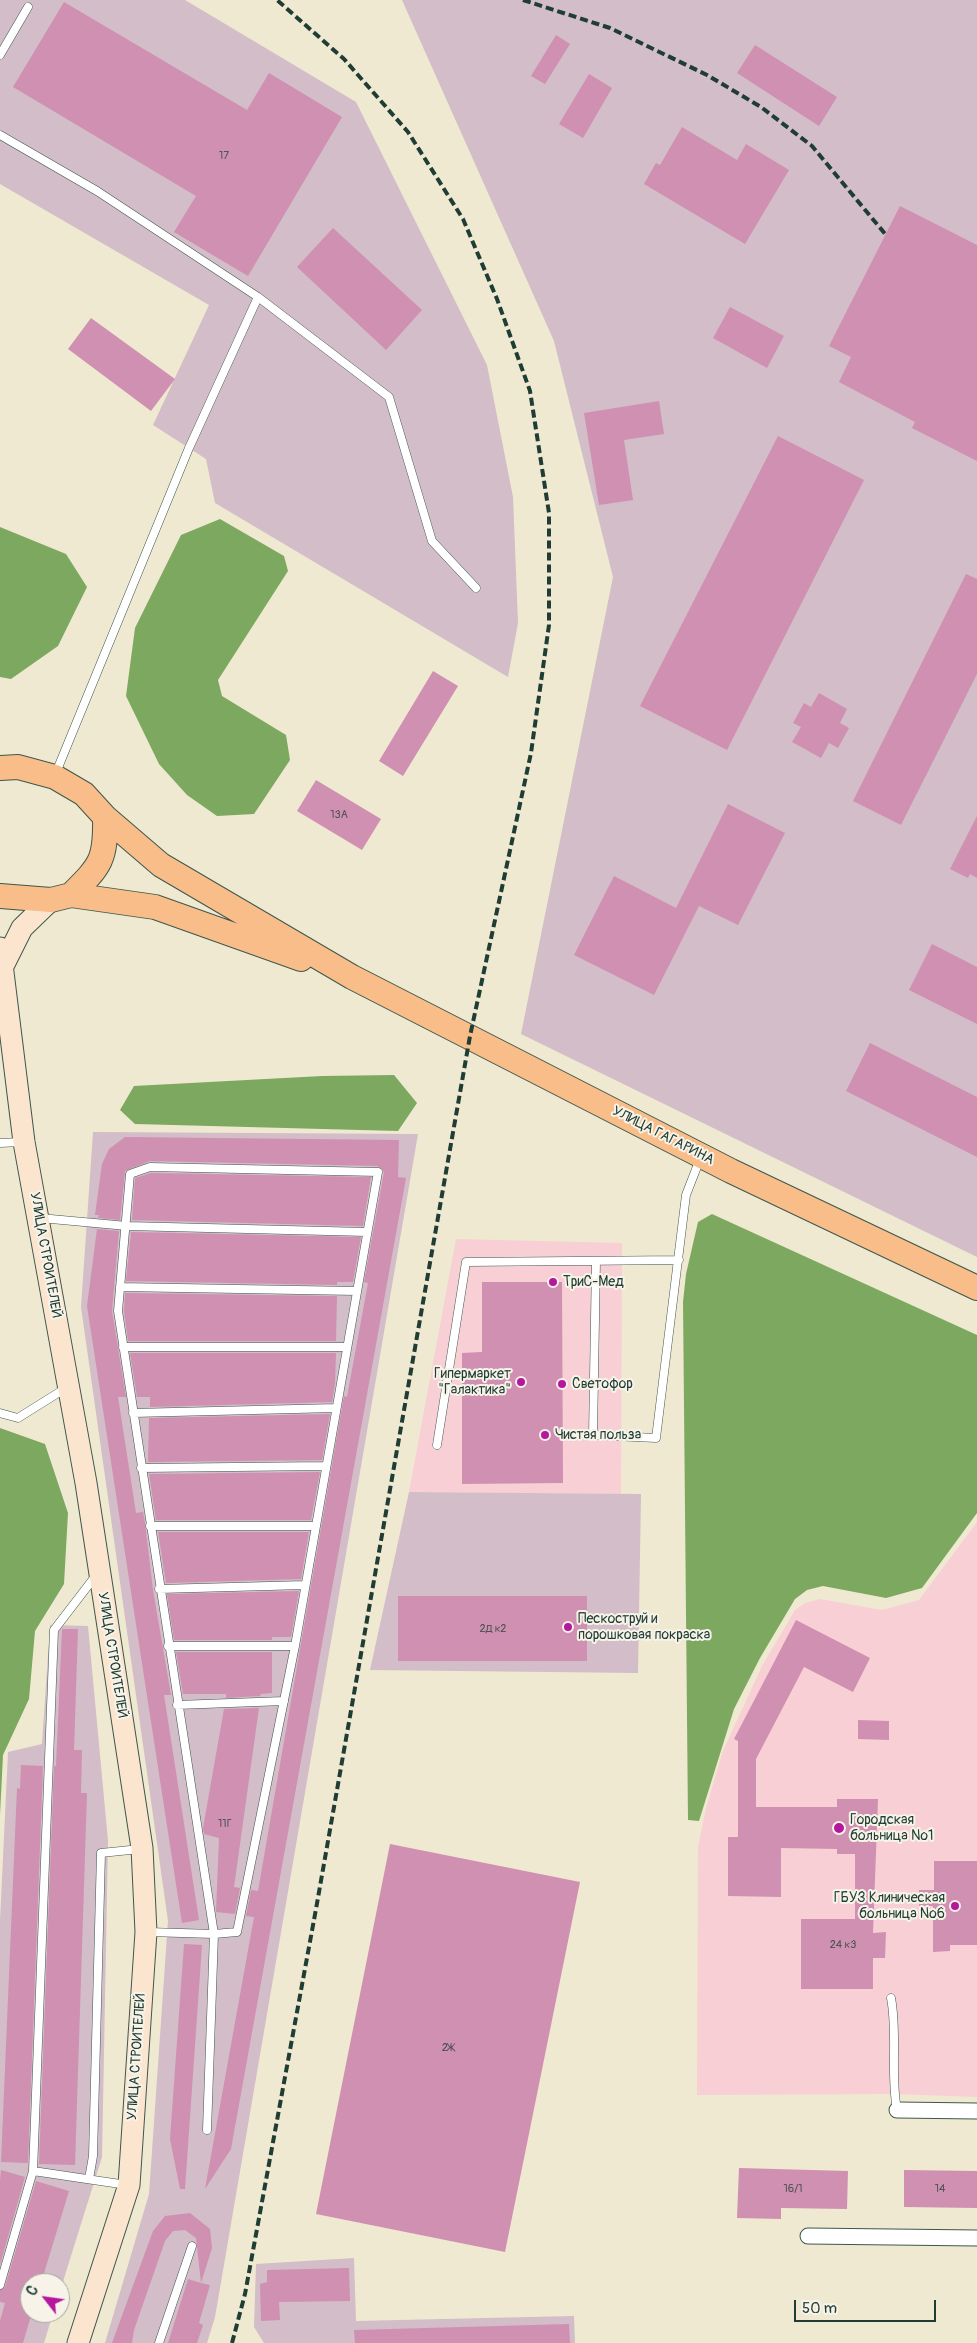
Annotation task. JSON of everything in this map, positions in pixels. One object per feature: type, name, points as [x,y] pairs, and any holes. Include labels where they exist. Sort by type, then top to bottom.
[{"type":"main road","points":[[0,768],[18,767],[55,777],[84,794],[105,817],[161,865],[352,977]]},
{"type":"main road","points":[[2,956],[22,928],[94,871],[106,848],[105,817]]},
{"type":"main road","points":[[0,896],[61,898],[155,907],[352,977]]},
{"type":"main road","name":"УЛИЦА СТРОИТЕЛЕЙ","points":[[2,956],[12,1071],[100,1570],[142,1848],[146,1932],[128,2185],[78,2343]]},
{"type":"main road","name":"УЛИЦА ГАГАРИНА","points":[[352,977],[701,1156],[977,1288]]},
{"type":"street","points":[[897,2110],[977,2111]]},
{"type":"street","points":[[808,2236],[977,2238]]},
{"type":"lane","points":[[0,55],[28,7]]},
{"type":"lane","points":[[0,135],[97,191],[258,297],[389,397],[432,541],[476,588]]},
{"type":"lane","points":[[55,777],[189,448],[258,297]]},
{"type":"lane","points":[[0,1143],[24,1142]]},
{"type":"lane","points":[[596,1261],[593,1435],[656,1438],[686,1195],[701,1156]]},
{"type":"lane","points":[[146,1932],[214,1934],[237,1932],[284,1701],[378,1172],[150,1167],[130,1174],[118,1311],[159,1589],[214,1934],[207,2130]]},
{"type":"lane","points":[[38,1218],[126,1226],[367,1232]]},
{"type":"lane","points":[[436,1444],[466,1262],[679,1260]]},
{"type":"lane","points":[[120,1286],[357,1291]]},
{"type":"lane","points":[[123,1347],[347,1347]]},
{"type":"lane","points":[[0,1413],[18,1418],[69,1386]]},
{"type":"lane","points":[[133,1413],[336,1408]]},
{"type":"lane","points":[[141,1468],[326,1466]]},
{"type":"lane","points":[[150,1526],[315,1526]]},
{"type":"lane","points":[[0,2285],[33,2171],[54,1630],[100,1570]]},
{"type":"lane","points":[[159,1589],[305,1585]]},
{"type":"lane","points":[[168,1646],[294,1646]]},
{"type":"lane","points":[[177,1705],[284,1701]]},
{"type":"lane","points":[[88,2179],[93,2156],[101,1853],[142,1848]]},
{"type":"lane","points":[[891,1998],[895,2020],[894,2094],[897,2110]]},
{"type":"lane","points":[[33,2171],[128,2185]]},
{"type":"lane","points":[[159,2343],[192,2246]]},
{"type":"shaded area","points":[[0,0],[185,0],[356,102],[487,365],[513,497],[518,623],[508,677],[215,503],[206,459],[153,425],[209,305],[0,184]]},
{"type":"shaded area","points":[[402,0],[977,0],[977,1257],[521,1034],[613,577],[554,341]]},
{"type":"shaded area","points":[[93,1132],[418,1134],[215,2317],[207,2343],[105,2343],[149,2194],[168,1921],[81,1307]]},
{"type":"shaded area","points":[[456,1239],[622,1243],[621,1494],[409,1492]]},
{"type":"shaded area","points":[[409,1492],[641,1494],[638,1673],[370,1670]]},
{"type":"shaded area","name":"Городская больница №1","points":[[977,1522],[977,2097],[894,2094],[697,2095],[698,1848],[706,1808],[723,1751],[762,1666],[795,1610],[805,1603],[820,1599],[882,1610],[919,1600]]},
{"type":"shaded area","points":[[50,1625],[88,1626],[108,1841],[102,2157],[66,2273],[20,2273],[20,2323],[50,2323],[44,2343],[0,2343],[0,1921],[8,1752],[42,1744]]},
{"type":"shaded area","points":[[354,2258],[356,2321],[574,2316],[575,2343],[264,2343],[254,2327],[256,2264]]},
{"type":"green space","points":[[220,519],[284,556],[288,571],[218,680],[222,696],[286,735],[290,760],[254,814],[217,816],[187,795],[159,764],[126,696],[135,628],[181,535]]},
{"type":"green space","points":[[0,527],[66,554],[87,587],[58,646],[11,679],[0,677]]},
{"type":"green space","points":[[394,1075],[417,1103],[398,1131],[135,1124],[120,1110],[134,1086],[322,1076]]},
{"type":"green space","points":[[712,1214],[977,1335],[977,1513],[922,1588],[886,1598],[823,1586],[807,1590],[795,1599],[760,1658],[734,1709],[699,1821],[688,1820],[683,1302],[686,1274],[698,1222]]},
{"type":"green space","points":[[0,1428],[45,1444],[68,1513],[64,1584],[35,1631],[29,1699],[3,1755],[0,1815]]},
{"type":"building","points":[[64,2],[247,110],[269,73],[342,117],[248,276],[174,232],[196,196],[13,87]]},
{"type":"building","points":[[556,35],[570,44],[545,84],[531,76]]},
{"type":"building","points":[[755,45],[837,97],[819,126],[737,73]]},
{"type":"building","points":[[589,74],[612,88],[583,138],[559,124]]},
{"type":"building","points":[[682,127],[737,160],[746,144],[789,170],[745,244],[644,184],[656,163],[660,165]]},
{"type":"building","points":[[900,206],[977,245],[977,461],[912,428],[915,422],[839,382],[851,357],[829,346]]},
{"type":"building","points":[[333,228],[422,310],[386,350],[297,267]]},
{"type":"building","points":[[730,307],[784,336],[767,368],[713,338]]},
{"type":"building","points":[[91,318],[175,379],[151,411],[68,349]]},
{"type":"building","points":[[659,401],[664,434],[624,440],[633,500],[599,505],[584,413]]},
{"type":"building","points":[[778,436],[864,480],[727,750],[640,706]]},
{"type":"building","points":[[966,574],[977,579],[977,674],[901,825],[853,801]]},
{"type":"building","points":[[433,671],[458,686],[403,776],[379,761]]},
{"type":"building","points":[[819,693],[847,709],[840,723],[849,728],[838,748],[829,743],[821,758],[792,742],[801,727],[793,723],[804,703],[811,707]]},
{"type":"building","points":[[316,780],[381,819],[362,850],[297,811]]},
{"type":"building","points":[[728,804],[785,833],[738,925],[699,906],[654,995],[574,955],[614,876],[676,908]]},
{"type":"building","points":[[977,816],[977,878],[970,874],[968,878],[950,869]]},
{"type":"building","points":[[932,944],[977,967],[977,1024],[909,990]]},
{"type":"building","points":[[870,1043],[977,1097],[977,1157],[846,1091]]},
{"type":"building","points":[[125,1137],[399,1140],[398,1177],[406,1178],[231,2149],[205,2189],[254,1917],[246,1916],[251,1890],[258,1891],[344,1396],[347,1397],[368,1283],[364,1282],[384,1172],[378,1166],[150,1161],[125,1171],[120,1220],[98,1218],[99,1215],[95,1215],[102,1164],[109,1149]]},
{"type":"building","points":[[151,1173],[371,1177],[363,1226],[132,1220],[135,1178]]},
{"type":"building","points":[[97,1229],[119,1231],[112,1311],[126,1397],[118,1397],[136,1513],[143,1512],[145,1523],[153,1590],[171,1695],[164,1695],[199,1920],[182,1923],[87,1306]]},
{"type":"building","points":[[131,1232],[361,1237],[353,1282],[337,1282],[337,1285],[126,1281]]},
{"type":"building","points":[[482,1282],[562,1282],[563,1483],[462,1484],[462,1353],[482,1352]]},
{"type":"building","points":[[125,1293],[337,1296],[336,1341],[128,1341],[124,1311]]},
{"type":"building","points":[[130,1353],[336,1353],[335,1384],[332,1402],[150,1407],[150,1397],[137,1397]]},
{"type":"building","points":[[330,1414],[322,1460],[148,1462],[149,1418]]},
{"type":"building","points":[[320,1472],[311,1520],[156,1520],[149,1474]]},
{"type":"building","points":[[158,1532],[309,1532],[301,1579],[166,1583]]},
{"type":"building","points":[[299,1591],[291,1637],[272,1637],[272,1640],[174,1640],[167,1594]]},
{"type":"building","points":[[398,1596],[587,1596],[587,1661],[398,1661]]},
{"type":"building","points":[[796,1620],[870,1658],[853,1692],[804,1667],[756,1759],[756,1807],[837,1807],[837,1799],[878,1799],[873,1933],[886,1932],[885,1958],[873,1958],[873,1989],[801,1989],[801,1919],[855,1919],[855,1854],[837,1854],[837,1849],[781,1848],[781,1897],[728,1896],[728,1837],[738,1837],[738,1741],[734,1739]]},
{"type":"building","points":[[62,1629],[78,1629],[74,1750],[82,1750],[81,1793],[87,1793],[75,2165],[39,2164],[54,1766],[56,1766]]},
{"type":"building","points":[[176,1652],[272,1652],[272,1693],[261,1694],[260,1696],[226,1698],[226,1694],[183,1694]]},
{"type":"building","points":[[259,1708],[234,1887],[240,1888],[235,1914],[216,1912],[219,1838],[204,1834],[203,1828],[224,1709]]},
{"type":"building","points":[[858,1720],[889,1721],[889,1740],[858,1739]]},
{"type":"building","points":[[21,1765],[43,1766],[28,2163],[1,2162],[17,1788],[20,1789]]},
{"type":"building","points":[[390,1844],[580,1882],[505,2252],[316,2214]]},
{"type":"building","name":"ГБУЗ Клиническая больница №6","points":[[934,1861],[977,1861],[977,1945],[950,1945],[950,1951],[933,1952],[933,1906],[919,1906],[919,1890],[934,1890]]},
{"type":"building","points":[[184,1944],[202,1945],[185,2189],[180,2189],[170,2139]]},
{"type":"building","points":[[739,2168],[848,2171],[847,2209],[781,2208],[781,2219],[737,2218]]},
{"type":"building","points":[[1,2170],[25,2177],[0,2265],[0,2181]]},
{"type":"building","points":[[904,2170],[977,2171],[977,2208],[904,2207]]},
{"type":"building","points":[[36,2181],[69,2191],[44,2273],[20,2273],[20,2323],[29,2323],[23,2343],[0,2343],[0,2321],[5,2303],[0,2302],[0,2290],[5,2287]]},
{"type":"building","points":[[190,2213],[210,2229],[212,2248],[201,2283],[196,2238],[185,2230],[173,2231],[165,2241],[134,2330],[132,2343],[112,2343],[153,2231],[165,2216]]},
{"type":"building","points":[[349,2268],[350,2301],[279,2302],[280,2320],[261,2321],[260,2284],[267,2282],[267,2270]]},
{"type":"building","points":[[188,2279],[210,2285],[199,2323],[203,2325],[197,2343],[168,2343]]},
{"type":"building","points":[[569,2324],[570,2343],[355,2343],[354,2330]]},
{"type":"railway","points":[[232,2343],[245,2294],[316,1909],[470,1036],[531,753],[549,625],[549,513],[530,391],[497,299],[463,219],[408,132],[344,59],[277,0]]},
{"type":"railway","points":[[523,0],[610,28],[707,75],[761,107],[812,146],[886,235]]},
{"type":"place","name":"ТриС-Мед","points":[[553,1282]]},
{"type":"place","name":"Гипермаркет \"Галактика\"","points":[[521,1382]]},
{"type":"place","name":"Светофор","points":[[562,1384]]},
{"type":"place","name":"Чистая польза","points":[[545,1435]]},
{"type":"place","name":"Пескоструй и порошковая покраска","points":[[568,1627]]},
{"type":"place","name":"Городская больница №1","points":[[839,1828]]},
{"type":"place","name":"ГБУЗ Клиническая больница №6","points":[[955,1906]]}]
